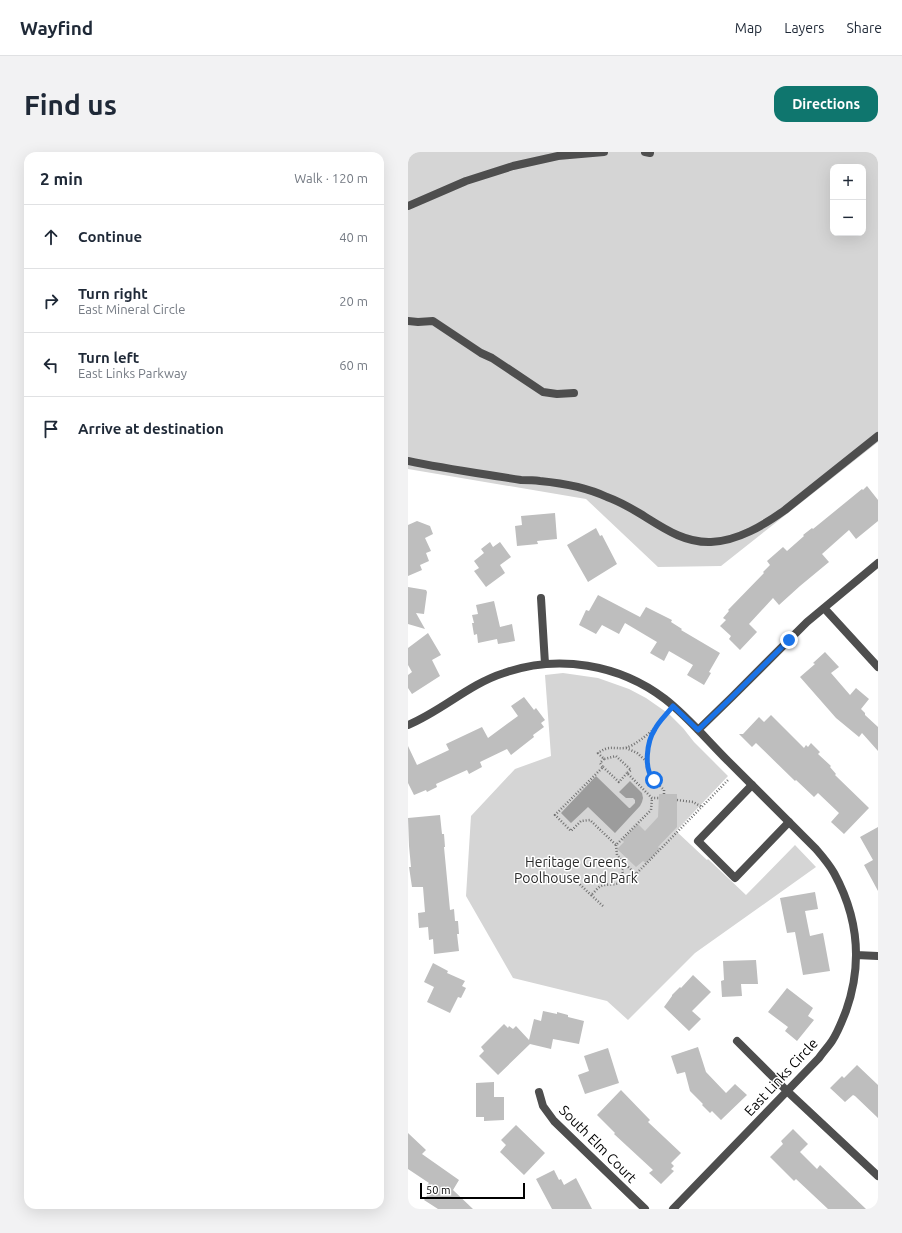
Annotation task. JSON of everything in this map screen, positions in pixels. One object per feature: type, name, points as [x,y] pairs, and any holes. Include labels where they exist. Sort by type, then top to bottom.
[{"type":"street","points":[[408,206],[466,182],[513,166],[558,156],[604,152]]},
{"type":"street","points":[[408,321],[433,321],[544,392],[557,394],[574,393]]},
{"type":"street","points":[[408,461],[522,480],[540,481],[596,492],[633,510],[675,535],[711,542],[735,537],[769,522],[878,436]]},
{"type":"street","points":[[698,730],[793,635],[878,563]]},
{"type":"street","points":[[541,598],[545,664]]},
{"type":"street","points":[[824,608],[878,667]]},
{"type":"street","name":"East Links Circle","points":[[408,725],[422,719],[487,680],[523,667],[545,664],[584,665],[601,668],[633,680],[673,706],[816,849],[833,871],[849,905],[856,944],[853,985],[841,1024],[819,1058],[673,1209]]},
{"type":"street","points":[[752,785],[698,841],[735,878],[789,822]]},
{"type":"street","points":[[856,955],[878,956]]},
{"type":"street","points":[[737,1041],[878,1176]]},
{"type":"street","name":"South Elm Court","points":[[539,1092],[544,1106],[554,1121],[645,1209]]},
{"type":"path","points":[[626,748],[643,738],[654,729],[673,706]]},
{"type":"path","points":[[654,729],[646,761],[647,768],[651,777],[664,790],[664,794]]},
{"type":"path","points":[[604,758],[598,753],[605,748],[626,748],[637,753],[646,761]]},
{"type":"path","points":[[616,756],[631,770],[619,782],[604,767],[600,763],[604,758],[616,756]]},
{"type":"path","points":[[604,767],[555,816],[571,831],[581,821],[590,820],[616,845]]},
{"type":"path","points":[[627,773],[652,798],[659,798]]},
{"type":"path","points":[[652,798],[651,810],[616,845],[616,855],[636,874],[729,779]]},
{"type":"path","points":[[677,800],[693,802],[702,807]]},
{"type":"path","points":[[591,895],[600,886],[616,885],[622,881],[624,876],[622,870],[626,865]]},
{"type":"path","points":[[569,874],[603,906]]},
{"type":"green space","points":[[408,152],[878,152],[878,442],[721,566],[658,567],[586,499],[408,469]]},
{"type":"green space","name":"Heritage Greens Poolhouse and Park","points":[[563,673],[598,678],[629,689],[646,698],[669,714],[728,776],[676,831],[746,895],[795,845],[816,867],[695,953],[628,1020],[607,1001],[513,978],[466,896],[471,816],[515,769],[551,756],[545,675]]},
{"type":"shaded area","points":[[596,776],[629,808],[635,803],[635,800],[633,798],[626,798],[619,792],[630,781],[642,793],[643,798],[640,806],[615,833],[588,807],[571,823],[561,813]]},
{"type":"building","points":[[867,486],[878,500],[878,521],[856,539],[849,530],[822,554],[829,562],[779,605],[773,598],[749,624],[757,632],[740,650],[729,639],[731,636],[720,626],[726,620],[723,618],[729,611],[728,610],[764,573],[763,572],[770,565],[767,561],[783,547],[787,551],[804,536],[803,535],[812,528],[813,529]]},
{"type":"building","points":[[555,513],[557,539],[537,541],[538,544],[517,546],[515,526],[522,525],[521,516]]},
{"type":"building","points":[[417,521],[430,526],[433,534],[425,538],[431,551],[426,553],[429,561],[420,565],[422,570],[408,576],[408,525]]},
{"type":"building","points":[[596,528],[600,536],[602,535],[617,564],[588,582],[567,545]]},
{"type":"building","points":[[490,542],[493,547],[500,542],[511,557],[500,565],[505,573],[486,587],[474,571],[479,568],[474,561],[484,553],[481,549]]},
{"type":"building","points":[[408,587],[426,590],[427,592],[424,614],[416,613],[425,629],[408,624]]},
{"type":"building","points":[[598,595],[640,617],[646,607],[672,620],[671,622],[682,629],[681,630],[720,653],[709,672],[711,673],[704,685],[687,675],[693,665],[669,651],[664,661],[650,653],[657,642],[625,623],[619,634],[602,625],[596,634],[579,625],[586,610],[589,611]]},
{"type":"building","points":[[494,601],[500,627],[512,624],[515,641],[498,644],[497,639],[478,643],[477,634],[474,635],[472,615],[478,614],[476,605]]},
{"type":"building","points":[[428,633],[441,655],[432,660],[440,676],[412,694],[408,688],[408,675],[412,672],[408,665],[408,648]]},
{"type":"building","points":[[825,652],[839,667],[831,673],[850,695],[856,688],[869,699],[861,709],[865,715],[878,727],[878,751],[862,733],[859,737],[836,718],[800,677],[815,664],[813,663]]},
{"type":"building","points":[[524,697],[534,710],[536,708],[545,720],[541,723],[544,727],[533,735],[534,737],[511,755],[507,749],[480,762],[482,767],[469,774],[467,770],[436,784],[437,787],[427,792],[426,790],[414,795],[408,783],[408,746],[417,765],[449,750],[446,744],[482,727],[488,738],[518,716],[511,706]]},
{"type":"building","points":[[771,715],[804,748],[806,745],[808,747],[811,743],[820,752],[818,754],[831,766],[830,767],[836,774],[835,775],[869,808],[844,834],[831,822],[839,813],[818,793],[814,797],[796,780],[795,781],[756,743],[752,747],[739,734],[743,734],[759,717],[764,722]]},
{"type":"building","points":[[659,794],[677,794],[677,827],[658,847],[660,849],[646,863],[643,861],[636,867],[617,849],[624,842],[622,840],[638,824],[645,831],[658,817]]},
{"type":"building","points":[[440,815],[442,834],[444,834],[450,910],[454,909],[455,921],[458,921],[459,934],[457,934],[459,951],[434,954],[433,939],[429,940],[428,927],[419,928],[418,913],[425,912],[423,887],[412,887],[409,867],[411,867],[408,818]]},
{"type":"building","points":[[878,827],[878,891],[864,865],[873,860],[860,837]]},
{"type":"building","points":[[815,892],[818,909],[805,911],[810,936],[823,933],[830,971],[803,975],[795,932],[787,933],[780,898]]},
{"type":"building","points":[[756,960],[758,984],[741,984],[742,996],[722,997],[721,981],[724,980],[723,961]]},
{"type":"building","points":[[433,963],[448,971],[447,973],[465,981],[462,986],[466,988],[461,998],[458,997],[450,1013],[427,1002],[434,987],[424,982]]},
{"type":"building","points":[[693,975],[711,992],[692,1011],[701,1019],[689,1031],[664,1007],[672,995]]},
{"type":"building","points":[[787,988],[813,1008],[808,1016],[814,1020],[797,1041],[785,1031],[788,1027],[768,1012]]},
{"type":"building","points":[[543,1011],[557,1014],[557,1012],[568,1015],[568,1017],[584,1021],[579,1044],[553,1039],[551,1049],[530,1044],[498,1075],[479,1056],[484,1051],[481,1047],[504,1024],[508,1028],[509,1026],[513,1029],[516,1026],[529,1040],[534,1019],[541,1021]]},
{"type":"building","points":[[698,1047],[706,1072],[726,1093],[735,1084],[747,1095],[721,1120],[712,1111],[710,1113],[690,1091],[685,1072],[677,1074],[671,1056]]},
{"type":"building","points":[[608,1048],[619,1083],[585,1094],[578,1075],[589,1071],[584,1056]]},
{"type":"building","points":[[857,1065],[878,1085],[878,1118],[855,1096],[853,1095],[845,1102],[830,1088],[842,1076],[844,1078]]},
{"type":"building","points":[[494,1082],[494,1097],[504,1097],[504,1120],[484,1121],[484,1117],[476,1117],[476,1083]]},
{"type":"building","points":[[621,1090],[650,1120],[648,1122],[681,1153],[671,1163],[674,1166],[671,1169],[674,1171],[661,1184],[649,1173],[653,1170],[614,1134],[615,1133],[597,1115]]},
{"type":"building","points":[[516,1125],[545,1153],[524,1175],[500,1152],[506,1145],[501,1140]]},
{"type":"building","points":[[793,1129],[808,1144],[800,1152],[817,1169],[820,1165],[866,1209],[828,1209],[796,1179],[794,1181],[770,1157],[783,1144],[781,1141]]},
{"type":"building","points":[[408,1133],[426,1150],[422,1154],[459,1180],[453,1190],[473,1209],[438,1209],[424,1200],[431,1190],[426,1186],[429,1183],[408,1169]]},
{"type":"building","points":[[554,1170],[559,1180],[561,1179],[564,1185],[576,1178],[592,1209],[552,1209],[536,1179]]},
{"type":"route","points":[[654,780],[647,768],[646,761],[649,746],[654,729],[673,706],[698,730],[789,640]]}]
